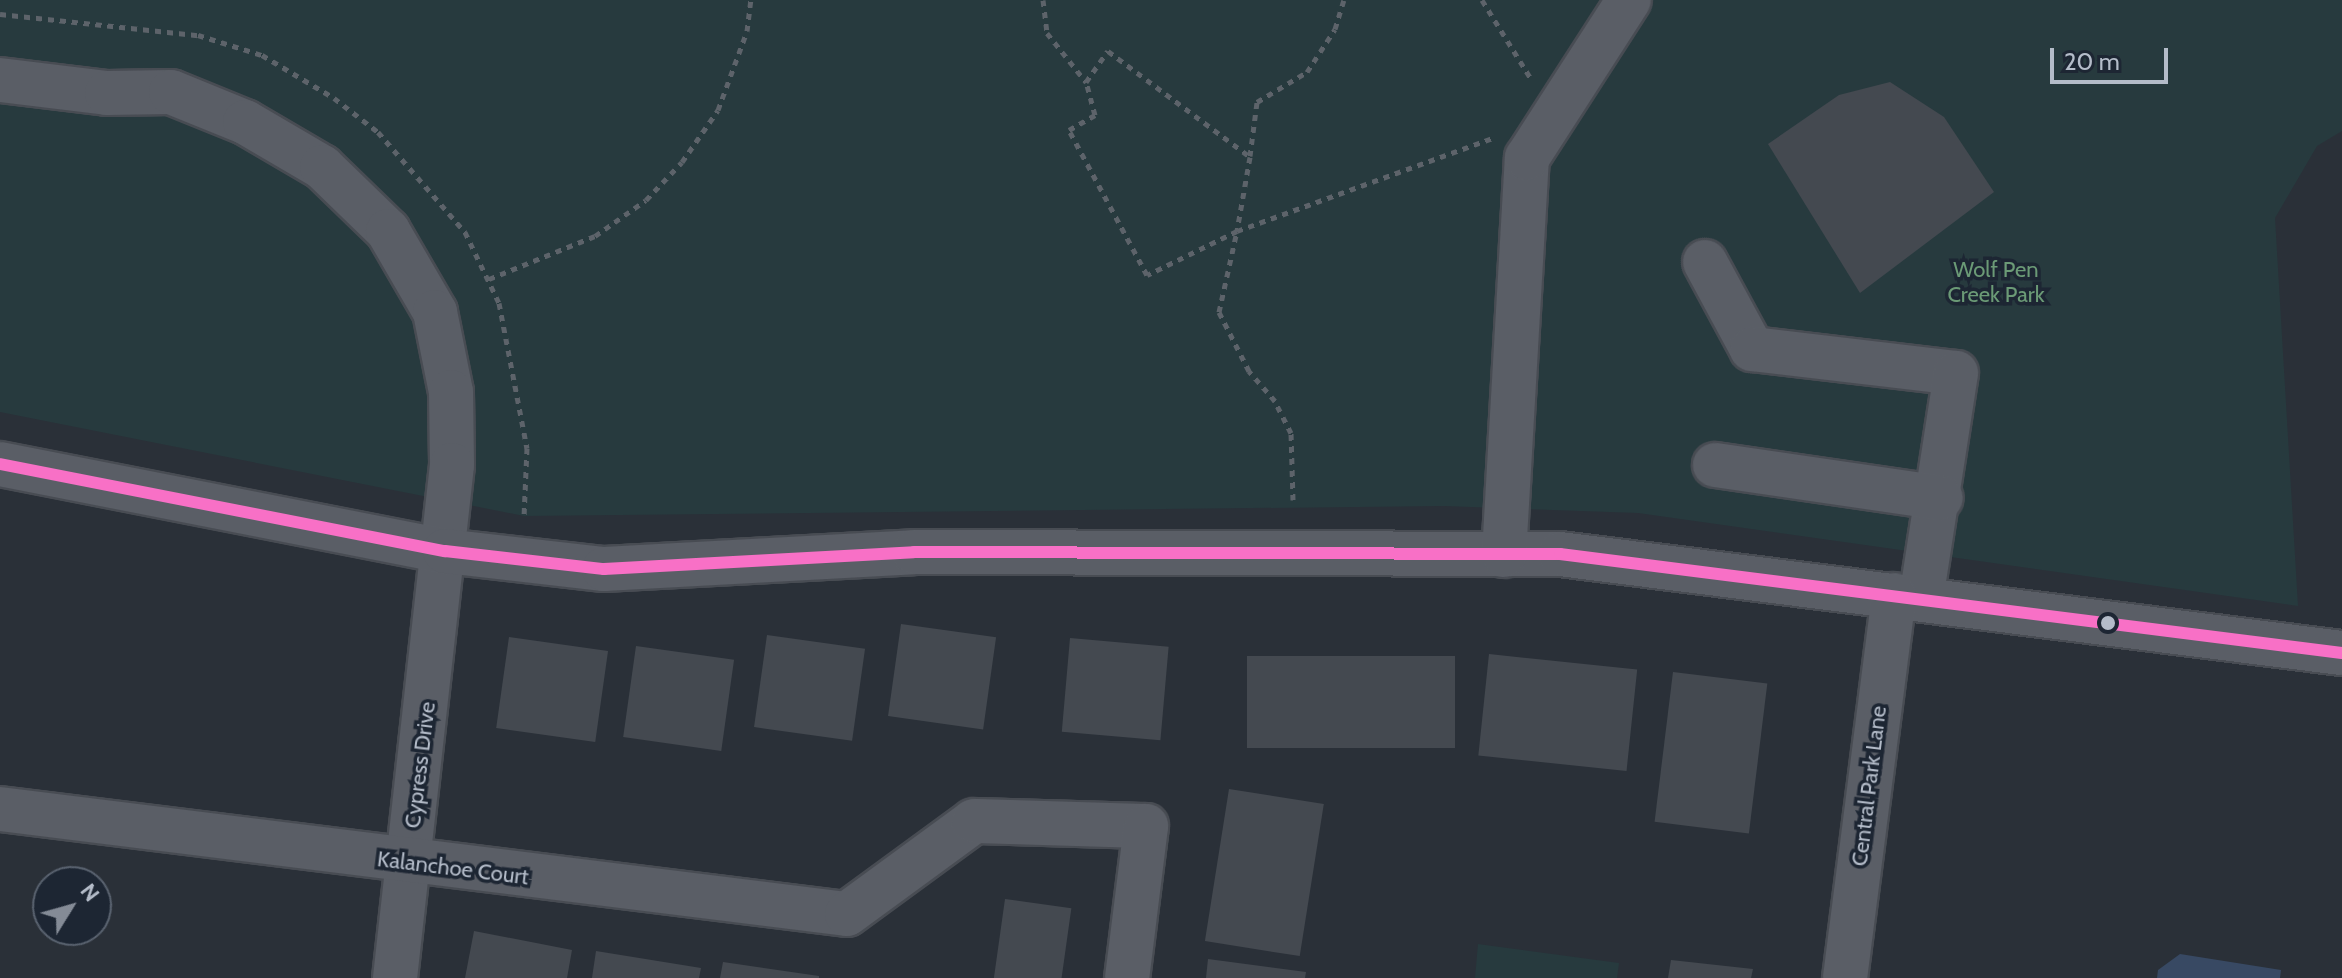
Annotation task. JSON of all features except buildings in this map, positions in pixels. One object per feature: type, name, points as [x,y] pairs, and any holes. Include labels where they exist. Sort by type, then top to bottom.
[{"type":"street","points":[[1504,555],[1527,158],[1629,0]]},
{"type":"street","name":"Cypress Drive","points":[[0,80],[107,93],[171,92],[245,122],[322,167],[388,231],[435,312],[451,392],[452,465],[445,551],[395,978]]},
{"type":"street","name":"Central Park Lane","points":[[1705,262],[1752,349],[1956,373],[1941,498],[1907,597],[1845,978]]},
{"type":"street","points":[[0,464],[445,551],[604,569],[914,552],[1560,554],[2342,653]]},
{"type":"street","points":[[1715,465],[1941,498]]},
{"type":"street","name":"Kalanchoe Court","points":[[0,809],[409,863],[847,914],[897,881],[974,821],[1146,826],[1127,978]]},
{"type":"path","points":[[489,279],[595,236],[646,200],[682,162],[718,110],[747,31],[751,0]]},
{"type":"path","points":[[1043,0],[1047,33],[1086,82],[1095,115],[1069,130],[1147,275],[1237,231],[1496,136]]},
{"type":"path","points":[[1293,500],[1291,433],[1275,401],[1249,371],[1219,312],[1237,231],[1257,102],[1307,72],[1335,29],[1344,0]]},
{"type":"path","points":[[1482,0],[1554,115]]},
{"type":"path","points":[[1086,82],[1108,51],[1250,157]]},
{"type":"green space","name":"Wolf Pen Creek Park","points":[[0,0],[2342,0],[2342,131],[2317,146],[2275,218],[2298,606],[1638,513],[1444,506],[524,516],[0,412]]},
{"type":"green space","points":[[1478,944],[1619,963],[1617,978],[1475,978]]},
{"type":"water","points":[[2180,954],[2281,970],[2280,978],[2157,978],[2158,970]]},
{"type":"transit line","points":[[0,464],[445,551],[604,569],[914,552],[1560,554],[2342,653]]}]
